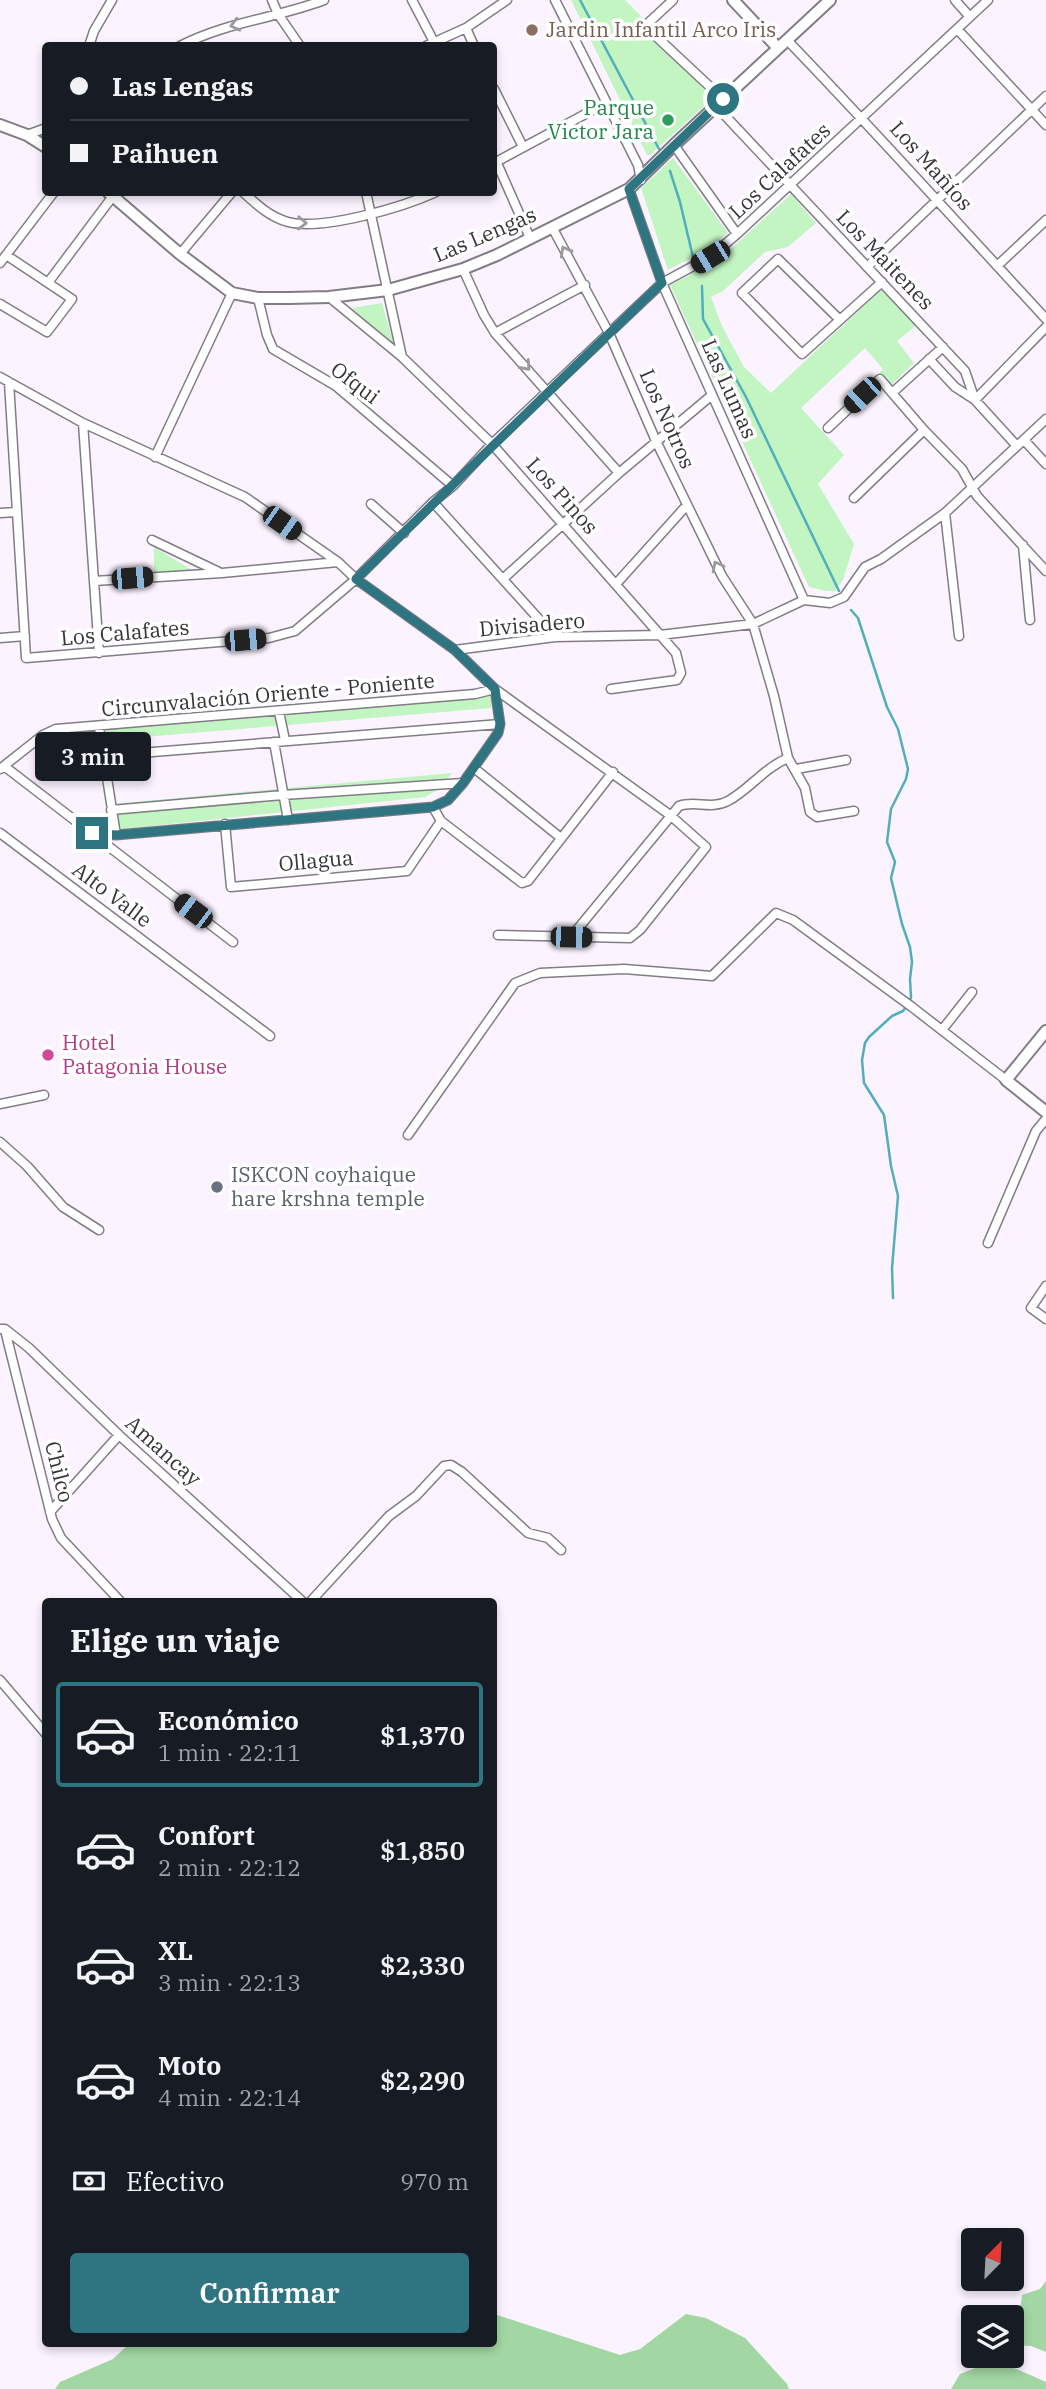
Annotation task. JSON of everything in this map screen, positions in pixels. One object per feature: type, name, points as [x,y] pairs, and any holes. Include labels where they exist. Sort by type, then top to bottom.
[{"type":"street","points":[[90,42],[112,0]]},
{"type":"street","points":[[272,0],[297,42]]},
{"type":"street","points":[[188,42],[209,31],[324,0]]},
{"type":"street","points":[[412,0],[429,42]]},
{"type":"street","points":[[434,42],[466,28],[507,0]]},
{"type":"street","points":[[555,0],[638,165],[641,180]]},
{"type":"street","name":"Los Maitenes","points":[[673,0],[645,26],[720,102],[790,186],[943,346],[965,371],[975,400],[1017,446]]},
{"type":"street","name":"Los Mañíos","points":[[733,0],[862,119],[1046,319]]},
{"type":"street","name":"Las Lengas","points":[[112,196],[180,254],[232,293],[258,298],[329,297],[388,290],[463,269],[497,255],[629,189],[830,0]]},
{"type":"street","points":[[955,0],[970,17]]},
{"type":"street","name":"Los Calafates","points":[[25,636],[26,658],[269,638],[296,631],[356,579],[433,502],[453,486],[492,444],[662,283],[710,257],[737,234],[988,0]]},
{"type":"street","points":[[466,28],[472,42]]},
{"type":"street","points":[[958,30],[1046,125]]},
{"type":"street","points":[[497,95],[523,147]]},
{"type":"street","points":[[867,267],[1046,96]]},
{"type":"street","points":[[497,161],[606,103]]},
{"type":"street","points":[[0,125],[27,135],[42,144]]},
{"type":"street","points":[[27,135],[42,129]]},
{"type":"street","points":[[674,145],[737,234]]},
{"type":"street","points":[[497,166],[530,238]]},
{"type":"street","name":"Las Lumas","points":[[629,189],[662,283],[804,600]]},
{"type":"street","points":[[0,304],[47,332],[72,299],[3,259],[51,196]]},
{"type":"street","points":[[50,280],[109,196]]},
{"type":"street","points":[[180,254],[229,196]]},
{"type":"street","points":[[247,196],[263,211],[289,222],[323,224],[428,196]]},
{"type":"street","points":[[367,196],[402,357]]},
{"type":"street","points":[[997,267],[1046,220]]},
{"type":"street","name":"Los Notros","points":[[552,227],[610,333],[656,441],[722,576],[753,624],[774,696],[788,758]]},
{"type":"street","points":[[840,320],[778,260],[742,293],[802,354],[840,320],[882,282]]},
{"type":"street","points":[[463,269],[484,315],[495,332],[620,473]]},
{"type":"street","points":[[495,332],[584,285]]},
{"type":"street","points":[[155,457],[232,293]]},
{"type":"street","name":"Los Pinos","points":[[329,297],[402,357],[492,444],[676,653],[681,670],[679,678],[672,682],[611,689]]},
{"type":"street","name":"Ofqui","points":[[258,298],[273,349],[336,386],[453,486]]},
{"type":"street","points":[[929,359],[955,387],[975,400],[1046,327]]},
{"type":"street","points":[[892,393],[943,346]]},
{"type":"street","name":"Divisadero","points":[[0,377],[83,423],[245,497],[338,562],[356,579],[455,650],[555,637],[660,635],[753,624],[804,600]]},
{"type":"street","points":[[828,428],[880,379],[962,469],[977,496],[1046,571]]},
{"type":"street","points":[[0,638],[25,636],[9,382]]},
{"type":"street","points":[[504,578],[656,441],[712,395]]},
{"type":"street","points":[[804,600],[830,603],[844,597],[865,568],[945,513],[1046,419]]},
{"type":"street","points":[[83,423],[99,653]]},
{"type":"street","points":[[854,498],[924,430]]},
{"type":"street","points":[[1024,440],[1046,464]]},
{"type":"street","points":[[433,502],[555,637]]},
{"type":"street","points":[[371,504],[404,533]]},
{"type":"street","points":[[616,584],[687,505]]},
{"type":"street","points":[[0,513],[17,512]]},
{"type":"street","points":[[945,513],[959,636]]},
{"type":"street","points":[[152,540],[222,573]]},
{"type":"street","points":[[1023,545],[1030,620]]},
{"type":"street","points":[[94,581],[338,562]]},
{"type":"street","name":"Circunvalación Oriente - Poniente","points":[[455,650],[495,689],[613,772],[670,815],[706,847],[640,930],[630,938],[571,937]]},
{"type":"street","points":[[92,833],[116,835],[433,807],[448,800],[463,783],[498,733],[500,724],[495,689]]},
{"type":"street","name":"Circunvalación Oriente - Poniente","points":[[2,767],[43,735],[56,729],[279,712],[475,694],[495,689]]},
{"type":"street","points":[[279,712],[285,740]]},
{"type":"street","points":[[103,756],[500,724]]},
{"type":"street","points":[[99,727],[116,835]]},
{"type":"street","points":[[274,741],[288,820]]},
{"type":"street","points":[[498,935],[571,937],[678,806],[708,806],[727,801],[770,766],[788,758],[805,788],[810,812],[814,816],[824,817],[853,811]]},
{"type":"street","points":[[796,769],[846,760]]},
{"type":"street","points":[[2,767],[233,942]]},
{"type":"street","points":[[474,768],[561,838]]},
{"type":"street","points":[[433,807],[441,821],[522,883],[528,881],[613,772]]},
{"type":"street","points":[[111,810],[463,783]]},
{"type":"street","name":"Ollagua","points":[[225,824],[231,887],[407,871],[441,821]]},
{"type":"street","name":"Alto Valle","points":[[0,833],[270,1036]]},
{"type":"street","points":[[408,1135],[515,983],[540,973],[624,969],[712,976],[776,913],[793,920],[912,1007],[1046,1112]]},
{"type":"street","points":[[942,1030],[972,992]]},
{"type":"street","points":[[1006,1080],[1046,1031]]},
{"type":"street","points":[[0,1104],[44,1095]]},
{"type":"street","points":[[988,1243],[1036,1131],[1046,1119]]},
{"type":"street","points":[[0,1142],[27,1166],[63,1207],[99,1230]]},
{"type":"street","points":[[1046,1286],[1031,1308],[1046,1320]]},
{"type":"street","name":"Amancay","points":[[2,1329],[29,1348],[119,1435],[299,1598]]},
{"type":"street","name":"Chilco","points":[[2,1329],[50,1512],[61,1538],[117,1598]]},
{"type":"street","points":[[50,1512],[119,1435]]},
{"type":"street","points":[[314,1598],[389,1516],[416,1496],[444,1465],[451,1465],[462,1472],[528,1533],[548,1538],[561,1550]]},
{"type":"street","points":[[0,1680],[42,1729]]},
{"type":"green space","name":"Parque Victor Jara","points":[[571,0],[625,0],[643,18],[637,22],[680,63],[712,99],[650,155],[647,155]]},
{"type":"green space","points":[[673,158],[728,233],[708,249],[668,270],[641,188]]},
{"type":"green space","points":[[791,194],[816,223],[788,247],[765,252],[723,291],[711,297],[722,326],[744,367],[771,393],[882,289],[917,325],[897,341],[914,363],[889,387],[877,375],[883,369],[865,348],[801,408],[844,455],[818,484],[854,544],[843,580],[835,591],[809,587],[670,285],[720,259]]},
{"type":"green space","points":[[382,303],[395,348],[352,308]]},
{"type":"green space","points":[[154,547],[202,576],[154,578]]},
{"type":"green space","points":[[492,692],[491,708],[108,740],[105,724]]},
{"type":"green space","points":[[452,773],[439,789],[425,797],[114,830],[112,804]]},
{"type":"green space","points":[[1046,2281],[1046,2352],[1024,2346],[1022,2295],[1040,2289]]},
{"type":"green space","points":[[686,2314],[706,2318],[745,2338],[789,2389],[55,2389],[60,2382],[113,2359],[126,2347],[497,2347],[497,2315],[620,2355],[640,2349]]},
{"type":"green space","points":[[975,2368],[1014,2368],[1046,2382],[1046,2389],[951,2389],[960,2374]]},
{"type":"waterway","points":[[580,0],[659,149]]},
{"type":"waterway","points":[[670,171],[693,257]]},
{"type":"waterway","points":[[702,286],[703,319],[746,397],[839,591]]},
{"type":"waterway","points":[[851,610],[858,618],[887,707],[898,729],[908,769],[891,809],[887,842],[895,862],[891,878],[910,947],[912,962],[909,1001]]},
{"type":"waterway","points":[[893,1298],[892,1268],[898,1196],[884,1115],[864,1083],[862,1060],[869,1037],[906,1007]]},
{"type":"place","name":"Jardin Infantil Arco Iris","points":[[532,30]]},
{"type":"place","name":"Parque Victor Jara","points":[[668,120]]},
{"type":"place","name":"Hotel Patagonia House","points":[[48,1055]]},
{"type":"place","name":"ISKCON coyhaique hare krshna temple","points":[[217,1187]]},
{"type":"route","points":[[92,833],[116,835],[433,807],[448,800],[463,783],[498,733],[500,724],[495,689],[455,650],[356,579],[433,502],[453,486],[492,444],[662,283],[629,189],[723,99]]}]
